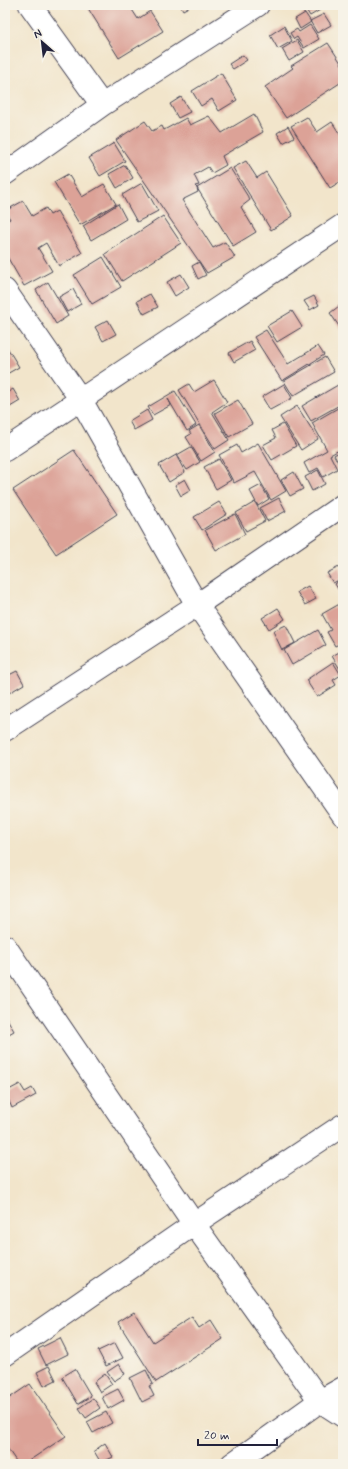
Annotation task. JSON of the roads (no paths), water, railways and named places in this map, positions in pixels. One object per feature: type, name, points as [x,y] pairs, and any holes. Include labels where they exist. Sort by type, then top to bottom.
[{"type":"street","points":[[30,5],[102,105]]},
{"type":"street","points":[[5,174],[102,105],[258,5]]},
{"type":"street","points":[[5,450],[343,225]]},
{"type":"street","points":[[5,290],[81,400],[197,605],[343,815]]},
{"type":"street","points":[[5,730],[197,605],[343,505]]},
{"type":"street","points":[[5,946],[194,1224],[320,1401],[343,1416]]},
{"type":"street","points":[[5,1356],[194,1224],[343,1125]]},
{"type":"street","points":[[232,1464],[320,1401],[343,1388]]}]
